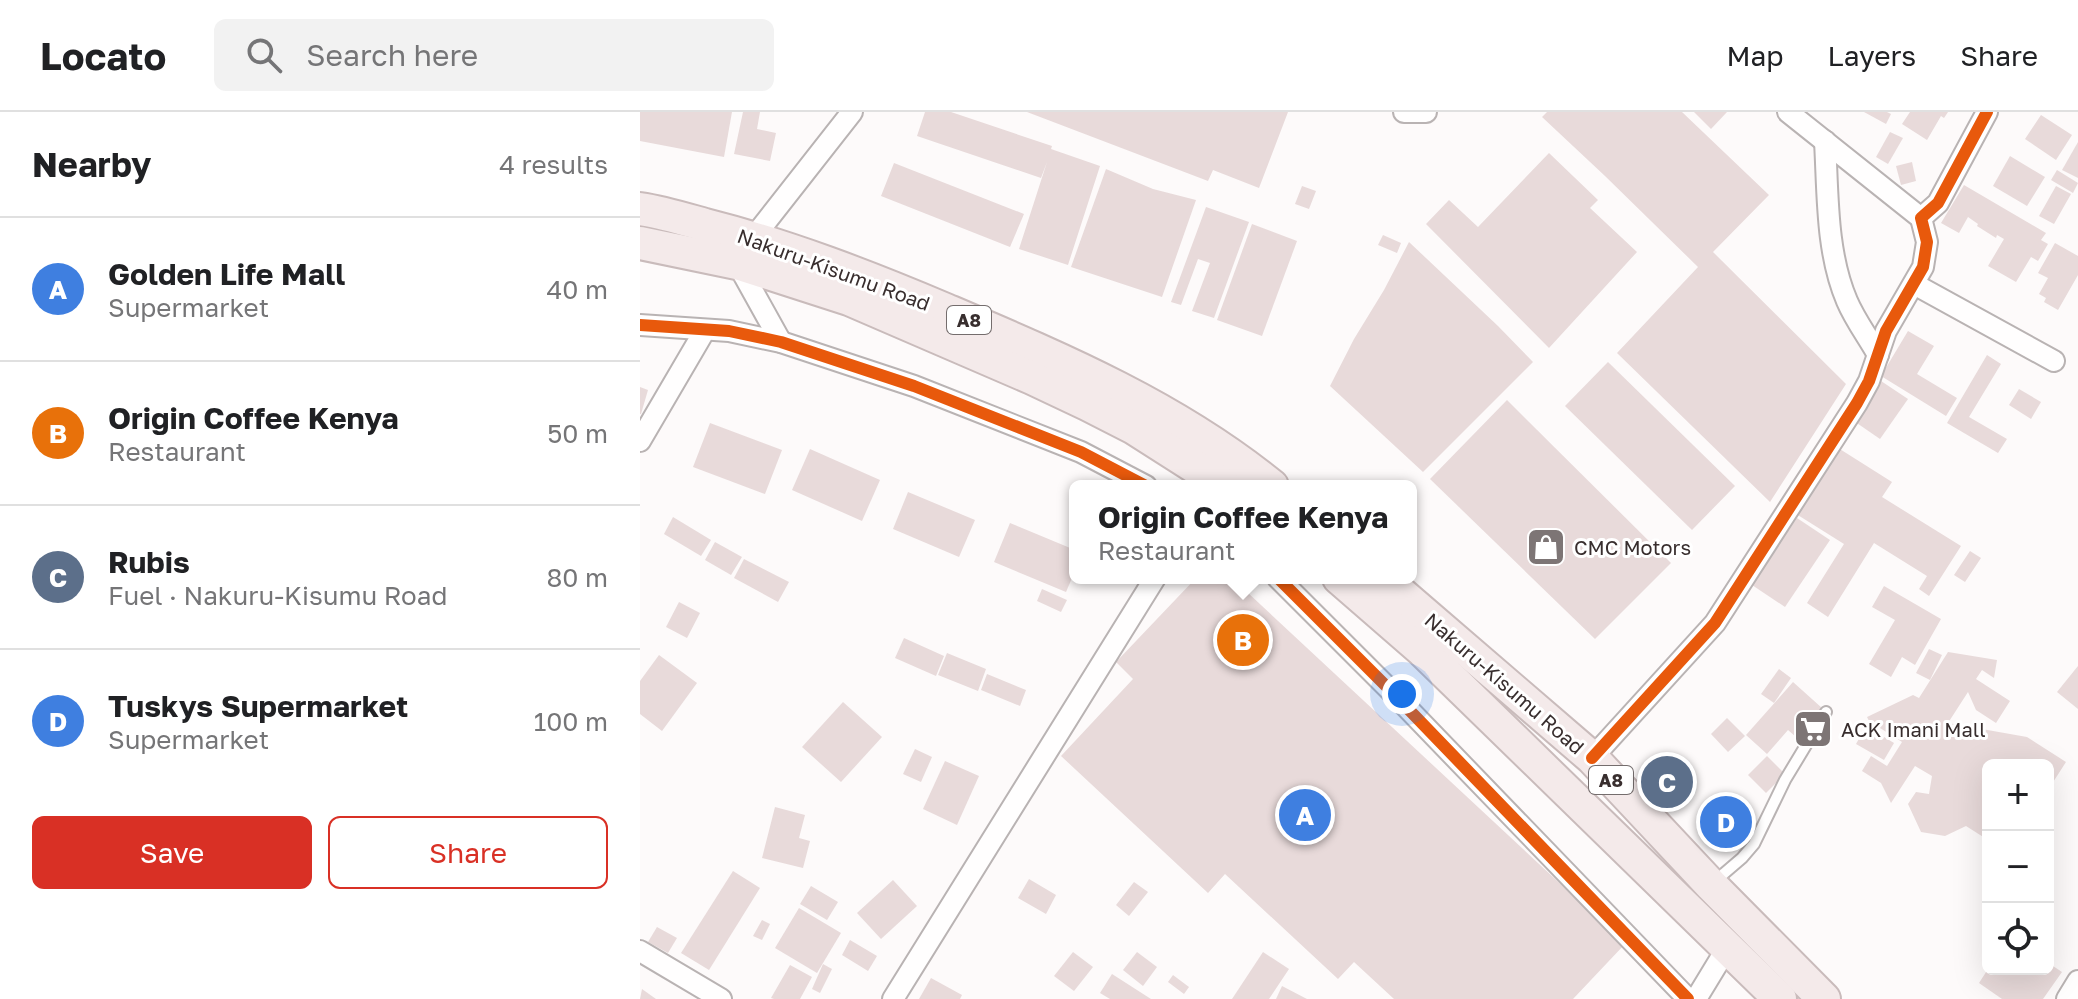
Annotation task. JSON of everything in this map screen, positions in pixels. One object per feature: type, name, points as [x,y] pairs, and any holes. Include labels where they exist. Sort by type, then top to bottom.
[{"type":"highway","name":"Nakuru-Kisumu Road","points":[[640,209],[745,250],[1032,378],[1134,428],[1216,480]]},
{"type":"highway","name":"Nakuru-Kisumu Road","points":[[640,243],[745,250],[883,283],[1048,353],[1121,388],[1218,445],[1265,480]]},
{"type":"highway","name":"Nakuru-Kisumu Road","points":[[1346,584],[1423,651],[1780,999]]},
{"type":"highway","name":"Nakuru-Kisumu Road","points":[[1390,584],[1592,758],[1824,999]]},
{"type":"street","points":[[781,342],[745,250],[852,112]]},
{"type":"street","points":[[1404,112],[1426,112]]},
{"type":"street","points":[[1592,758],[1715,623],[1857,403],[1869,381],[1886,331],[1923,267],[1927,242],[1921,218],[1788,112]]},
{"type":"street","points":[[1921,218],[1938,203],[1987,112]]},
{"type":"street","points":[[1825,141],[1836,266],[1847,302],[1878,355]]},
{"type":"street","points":[[1914,284],[2054,361]]},
{"type":"street","points":[[640,325],[729,331],[781,342],[914,386],[1081,452],[1135,480]]},
{"type":"street","points":[[640,441],[705,330]]},
{"type":"street","points":[[893,999],[1151,584]]},
{"type":"street","points":[[1284,584],[1688,999]]},
{"type":"street","points":[[1696,999],[1727,948]]},
{"type":"street","points":[[640,951],[721,999]]},
{"type":"street","points":[[2067,999],[2078,981]]},
{"type":"lane","points":[[1711,885],[1754,844],[1785,780],[1826,712]]},
{"type":"building","points":[[640,112],[732,112],[724,157],[640,141]]},
{"type":"building","points":[[743,112],[760,112],[757,129],[776,133],[770,161],[734,154]]},
{"type":"building","points":[[925,112],[951,112],[1052,146],[1051,149],[1100,166],[1068,265],[1019,249],[1047,162],[1041,178],[917,136]]},
{"type":"building","points":[[1027,112],[1288,112],[1259,188],[1213,170],[1208,181]]},
{"type":"building","points":[[1547,112],[1682,112],[1769,195],[1713,252],[1846,384],[1770,502],[1617,353],[1698,267],[1542,117]]},
{"type":"building","points":[[1694,112],[1727,112],[1711,129]]},
{"type":"building","points":[[1864,112],[1887,112],[1891,114],[1886,124]]},
{"type":"building","points":[[1910,112],[1948,112],[1944,118],[1941,116],[1927,140],[1902,124]]},
{"type":"building","points":[[2041,115],[2072,135],[2056,160],[2025,139]]},
{"type":"building","points":[[1890,132],[1903,138],[1888,164],[1876,157]]},
{"type":"building","points":[[2078,142],[2078,178],[2062,170]]},
{"type":"building","points":[[1549,153],[1598,200],[1590,208],[1637,252],[1549,348],[1426,224],[1449,200],[1478,227]]},
{"type":"building","points":[[2010,156],[2045,177],[2027,206],[1993,186]]},
{"type":"building","points":[[1912,162],[1916,181],[1901,185],[1896,166]]},
{"type":"building","points":[[894,163],[1024,214],[1010,247],[881,196]]},
{"type":"building","points":[[1106,169],[1153,189],[1196,200],[1162,297],[1071,267]]},
{"type":"building","points":[[2057,170],[2078,183],[2073,193],[2051,180]]},
{"type":"building","points":[[1964,185],[2046,233],[2041,240],[2048,244],[2038,261],[2031,257],[2016,282],[1988,266],[2004,239],[1997,235],[1996,238],[1968,217],[1959,233],[1941,223]]},
{"type":"building","points":[[1302,186],[1316,191],[1309,209],[1295,204]]},
{"type":"building","points":[[2056,186],[2071,194],[2054,224],[2039,216]]},
{"type":"building","points":[[1206,207],[1249,222],[1214,318],[1192,311],[1210,263],[1198,259],[1181,305],[1171,302]]},
{"type":"building","points":[[1252,224],[1297,241],[1262,336],[1217,320]]},
{"type":"building","points":[[1383,235],[1401,243],[1397,253],[1378,245]]},
{"type":"building","points":[[1409,242],[1533,362],[1423,472],[1330,386]]},
{"type":"building","points":[[2055,243],[2078,256],[2078,275],[2058,310],[2044,302],[2046,298],[2039,294],[2048,278],[2038,273]]},
{"type":"building","points":[[1908,331],[1934,346],[1917,374],[1957,398],[1946,416],[1881,376]]},
{"type":"building","points":[[1987,355],[2001,364],[1969,417],[2007,439],[1998,453],[1947,423]]},
{"type":"building","points":[[1608,362],[1735,486],[1692,530],[1565,406]]},
{"type":"building","points":[[1878,379],[1908,399],[1880,439],[1851,419]]},
{"type":"building","points":[[640,387],[648,390],[641,414],[640,414]]},
{"type":"building","points":[[2019,389],[2041,402],[2031,419],[2009,405]]},
{"type":"building","points":[[1507,400],[1671,563],[1595,639],[1430,479]]},
{"type":"building","points":[[710,423],[782,450],[765,494],[693,467]]},
{"type":"building","points":[[1835,446],[1892,482],[1882,497],[1961,546],[1929,596],[1919,589],[1927,576],[1874,543],[1828,617],[1807,603],[1844,544],[1793,512]]},
{"type":"building","points":[[810,449],[880,480],[862,521],[792,490]]},
{"type":"building","points":[[908,492],[975,520],[959,557],[893,529]]},
{"type":"building","points":[[673,517],[711,540],[701,556],[664,534]]},
{"type":"building","points":[[1797,518],[1830,540],[1785,607],[1752,585]]},
{"type":"building","points":[[1010,523],[1069,548],[1069,584],[1066,592],[994,562]]},
{"type":"building","points":[[715,542],[742,557],[731,575],[705,560]]},
{"type":"building","points":[[1970,551],[1981,558],[1965,582],[1954,575]]},
{"type":"building","points":[[744,559],[789,582],[778,602],[734,578]]},
{"type":"building","points":[[1190,584],[1238,584],[1625,944],[1573,999],[1394,999],[1354,962],[1338,979],[1225,874],[1208,893],[1061,756],[1133,679],[1116,662]]},
{"type":"building","points":[[1884,586],[1941,619],[1915,665],[1902,657],[1891,677],[1869,664],[1895,620],[1872,607]]},
{"type":"building","points":[[1042,589],[1067,600],[1061,612],[1037,601]]},
{"type":"building","points":[[679,602],[700,613],[687,638],[666,627]]},
{"type":"building","points":[[904,638],[944,656],[936,676],[895,658]]},
{"type":"building","points":[[1929,649],[1942,655],[1930,680],[1916,673]]},
{"type":"building","points":[[1948,652],[1997,660],[1994,678],[1982,670],[1976,679],[2010,701],[1996,723],[1976,710],[1968,692],[1948,723],[2027,737],[2066,762],[2054,781],[2054,759],[1982,759],[1982,836],[1966,826],[1945,836],[1921,832],[1908,804],[1916,792],[1929,794],[1932,776],[1915,766],[1891,803],[1881,783],[1862,771],[1871,756],[1887,766],[1902,742],[1867,717],[1913,695],[1919,698]]},
{"type":"building","points":[[947,653],[986,669],[978,691],[938,675]]},
{"type":"building","points":[[659,655],[697,683],[662,731],[640,714],[640,681]]},
{"type":"building","points":[[2078,666],[2078,709],[2057,692]]},
{"type":"building","points":[[1779,669],[1791,678],[1774,703],[1761,694]]},
{"type":"building","points":[[987,674],[1026,690],[1020,706],[981,690]]},
{"type":"building","points":[[1793,682],[1822,708],[1796,737],[1788,730],[1767,754],[1746,735]]},
{"type":"building","points":[[843,702],[882,737],[841,782],[802,747]]},
{"type":"building","points":[[1727,718],[1745,736],[1728,752],[1711,734]]},
{"type":"building","points":[[1866,726],[1894,743],[1884,760],[1856,744]]},
{"type":"building","points":[[915,749],[932,757],[921,782],[903,774]]},
{"type":"building","points":[[1767,756],[1785,774],[1766,793],[1748,775]]},
{"type":"building","points":[[945,761],[979,776],[957,825],[923,809]]},
{"type":"building","points":[[775,807],[805,815],[799,838],[810,841],[803,868],[762,858]]},
{"type":"building","points":[[733,871],[760,888],[709,970],[681,953]]},
{"type":"building","points":[[1029,879],[1056,895],[1046,914],[1018,898]]},
{"type":"building","points":[[893,880],[917,906],[881,939],[857,913]]},
{"type":"building","points":[[1134,882],[1148,892],[1129,916],[1116,905]]},
{"type":"building","points":[[811,886],[838,902],[827,920],[800,904]]},
{"type":"building","points":[[799,908],[841,933],[817,973],[775,948]]},
{"type":"building","points":[[762,920],[770,924],[762,940],[753,936]]},
{"type":"building","points":[[657,927],[677,938],[668,953],[648,942]]},
{"type":"building","points":[[850,940],[877,956],[868,971],[842,955]]},
{"type":"building","points":[[1073,952],[1093,967],[1074,991],[1054,976]]},
{"type":"building","points":[[1137,952],[1157,967],[1143,986],[1123,970]]},
{"type":"building","points":[[1263,952],[1289,969],[1269,999],[1232,999]]},
{"type":"building","points":[[823,964],[832,969],[820,993],[812,989]]},
{"type":"building","points":[[790,965],[812,977],[800,999],[771,998]]},
{"type":"building","points":[[2054,967],[2062,972],[2043,999],[2002,999],[1979,983],[1984,975],[2054,975]]},
{"type":"building","points":[[1112,974],[1151,999],[1110,999],[1100,993]]},
{"type":"building","points":[[1173,975],[1189,987],[1184,994],[1168,982]]},
{"type":"building","points":[[931,978],[962,995],[960,999],[919,999]]},
{"type":"building","points":[[1282,986],[1307,999],[1276,999]]},
{"type":"building","points":[[642,989],[656,999],[640,999]]},
{"type":"cycle path","points":[[1592,758],[1715,623],[1857,403],[1869,381],[1886,331],[1923,267],[1927,242],[1921,218],[1938,203],[1987,112]]},
{"type":"cycle path","points":[[640,325],[729,331],[781,342],[914,386],[1081,452],[1135,480]]},
{"type":"cycle path","points":[[1284,584],[1688,999]]},
{"type":"place","name":"CMC Motors","points":[[1546,547]]},
{"type":"place","name":"Origin Coffee Kenya","points":[[1243,640]]},
{"type":"place","name":"ACK Imani Mall","points":[[1813,729]]},
{"type":"place","name":"Rubis","points":[[1667,782]]},
{"type":"place","name":"Golden Life Mall","points":[[1305,815]]},
{"type":"place","name":"Tuskys Supermarket","points":[[1726,822]]}]
